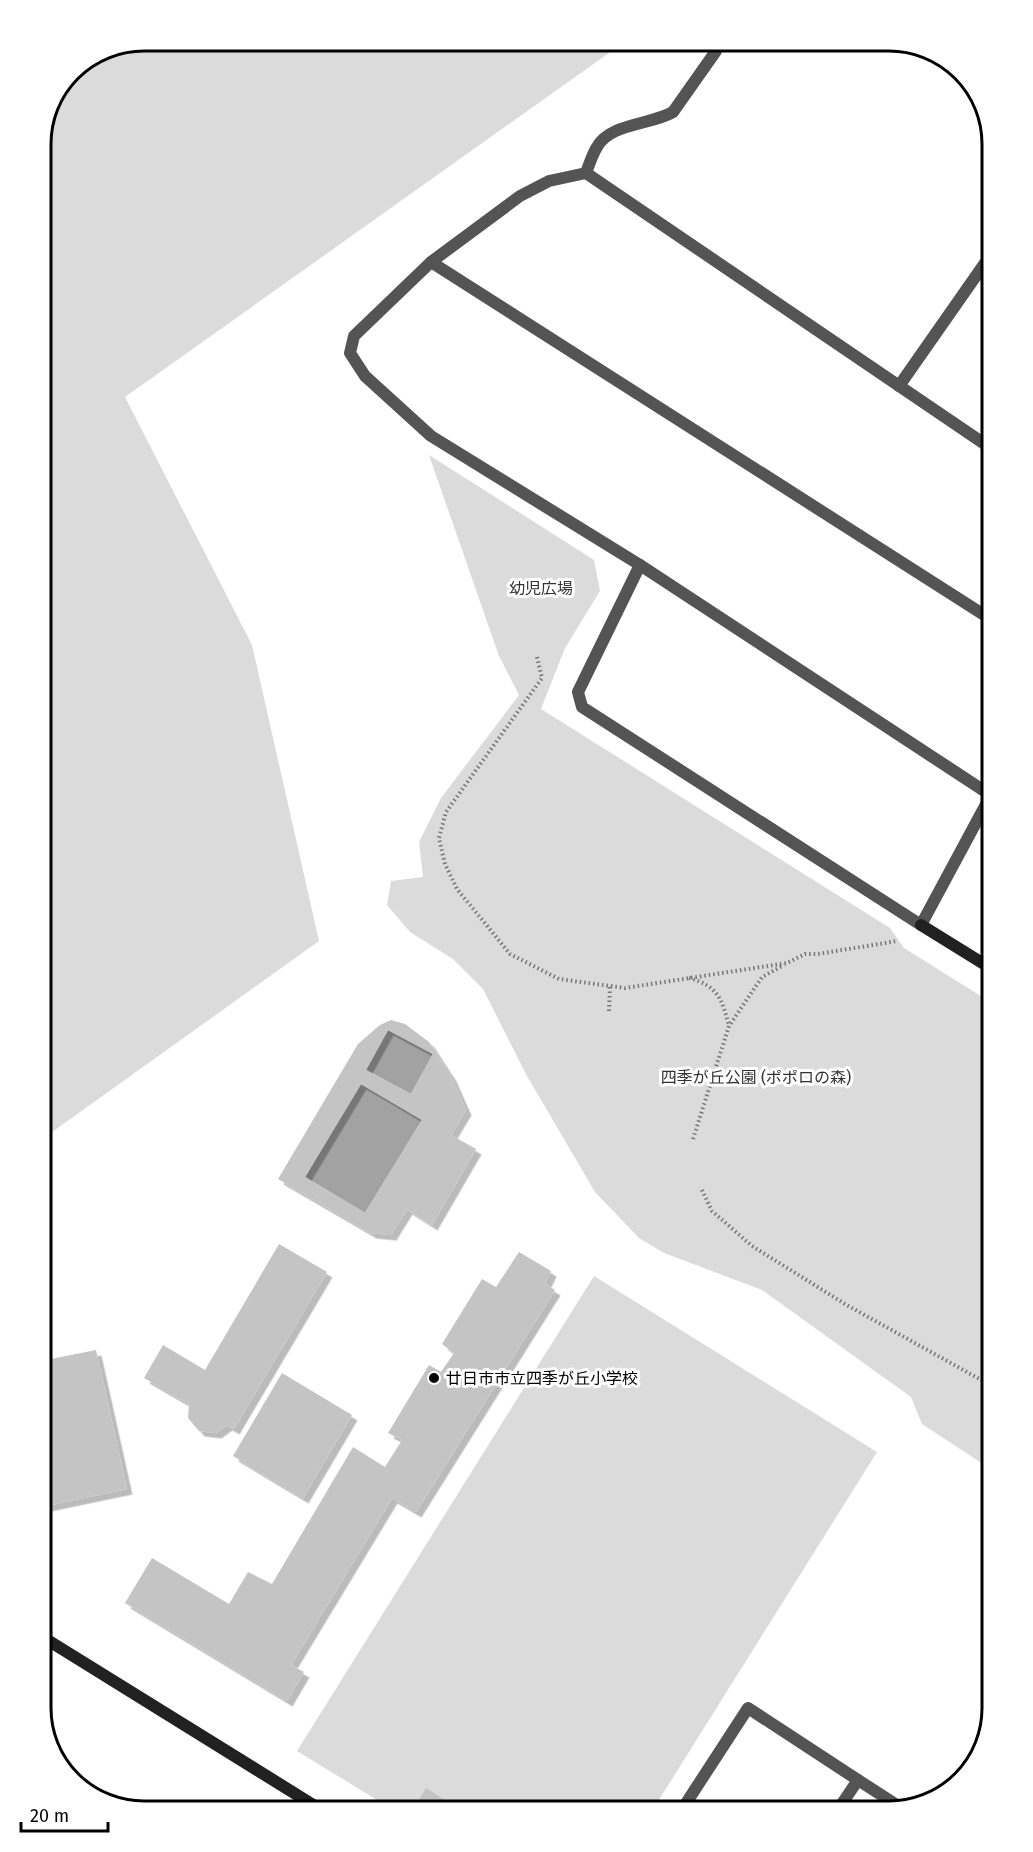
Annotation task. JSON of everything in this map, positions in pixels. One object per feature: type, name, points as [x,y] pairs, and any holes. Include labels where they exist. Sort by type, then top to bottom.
[{"type":"street","points":[[586,173],[597,145],[610,133],[663,118],[673,112],[716,51]]},
{"type":"street","points":[[982,442],[586,173],[549,181],[520,196],[431,262],[354,336],[350,353],[365,376],[431,436],[640,566],[982,788]]},
{"type":"street","points":[[431,262],[982,613]]},
{"type":"street","points":[[899,386],[982,269]]},
{"type":"street","points":[[640,566],[578,692],[582,707],[982,962]]},
{"type":"street","points":[[921,925],[982,812]]},
{"type":"street","points":[[51,1643],[307,1801]]},
{"type":"street","points":[[688,1801],[748,1708],[890,1801]]},
{"type":"street","points":[[844,1801],[858,1780]]},
{"type":"path","points":[[537,657],[542,678],[446,812],[439,838],[445,864],[457,890],[472,912],[510,954],[558,979],[626,988],[787,963]]},
{"type":"path","points":[[693,1138],[729,1026],[762,977],[805,954],[818,954],[897,941]]},
{"type":"path","points":[[686,978],[706,983],[723,1001],[729,1026]]},
{"type":"path","points":[[609,1011],[610,987]]},
{"type":"path","points":[[702,1190],[712,1211],[752,1246],[845,1304],[982,1380]]},
{"type":"green space","points":[[612,51],[125,397],[252,645],[319,941],[51,1133],[51,138],[54,120],[70,87],[83,74],[98,63],[132,52]]},
{"type":"green space","name":"四季が丘公園 (ポポロの森)","points":[[429,455],[594,560],[600,591],[565,648],[541,709],[890,928],[904,948],[982,997],[982,1463],[922,1424],[911,1397],[762,1290],[664,1253],[639,1238],[595,1192],[527,1076],[483,989],[453,959],[410,932],[387,905],[391,881],[423,877],[419,842],[441,798],[519,695],[499,656]]},
{"type":"green space","points":[[594,1276],[877,1452],[658,1801],[379,1801],[297,1751]]},
{"type":"shaded area","points":[[388,1030],[433,1054],[411,1094],[366,1070]]},
{"type":"shaded area","points":[[361,1084],[422,1120],[365,1213],[305,1177]]},
{"type":"building","points":[[391,1020],[405,1024],[429,1042],[451,1076],[466,1110],[451,1135],[476,1149],[432,1225],[407,1209],[391,1235],[371,1233],[278,1179],[358,1044],[380,1025]],"holes":[[[388,1030],[433,1054],[411,1094],[366,1070]],[[361,1084],[422,1120],[365,1213],[305,1177]]]},
{"type":"building","points":[[279,1244],[327,1272],[234,1429],[227,1425],[216,1433],[199,1431],[188,1418],[189,1404],[144,1378],[163,1345],[205,1370]]},
{"type":"building","points":[[519,1252],[551,1271],[545,1284],[555,1290],[416,1512],[392,1498],[291,1665],[304,1672],[287,1701],[125,1603],[152,1558],[229,1604],[248,1572],[272,1584],[353,1447],[385,1467],[402,1440],[388,1433],[429,1365],[441,1372],[454,1353],[442,1344],[482,1279],[496,1287]]},
{"type":"building","points":[[96,1350],[127,1489],[51,1505],[51,1359]]},
{"type":"building","points":[[282,1373],[352,1415],[303,1498],[233,1456]]},
{"type":"building","points":[[426,1788],[447,1801],[418,1801]]},
{"type":"place","name":"廿日市市立四季が丘小学校","points":[[434,1378]]},
{"type":"park label","name":"幼児広場","points":[[541,588]]}]
